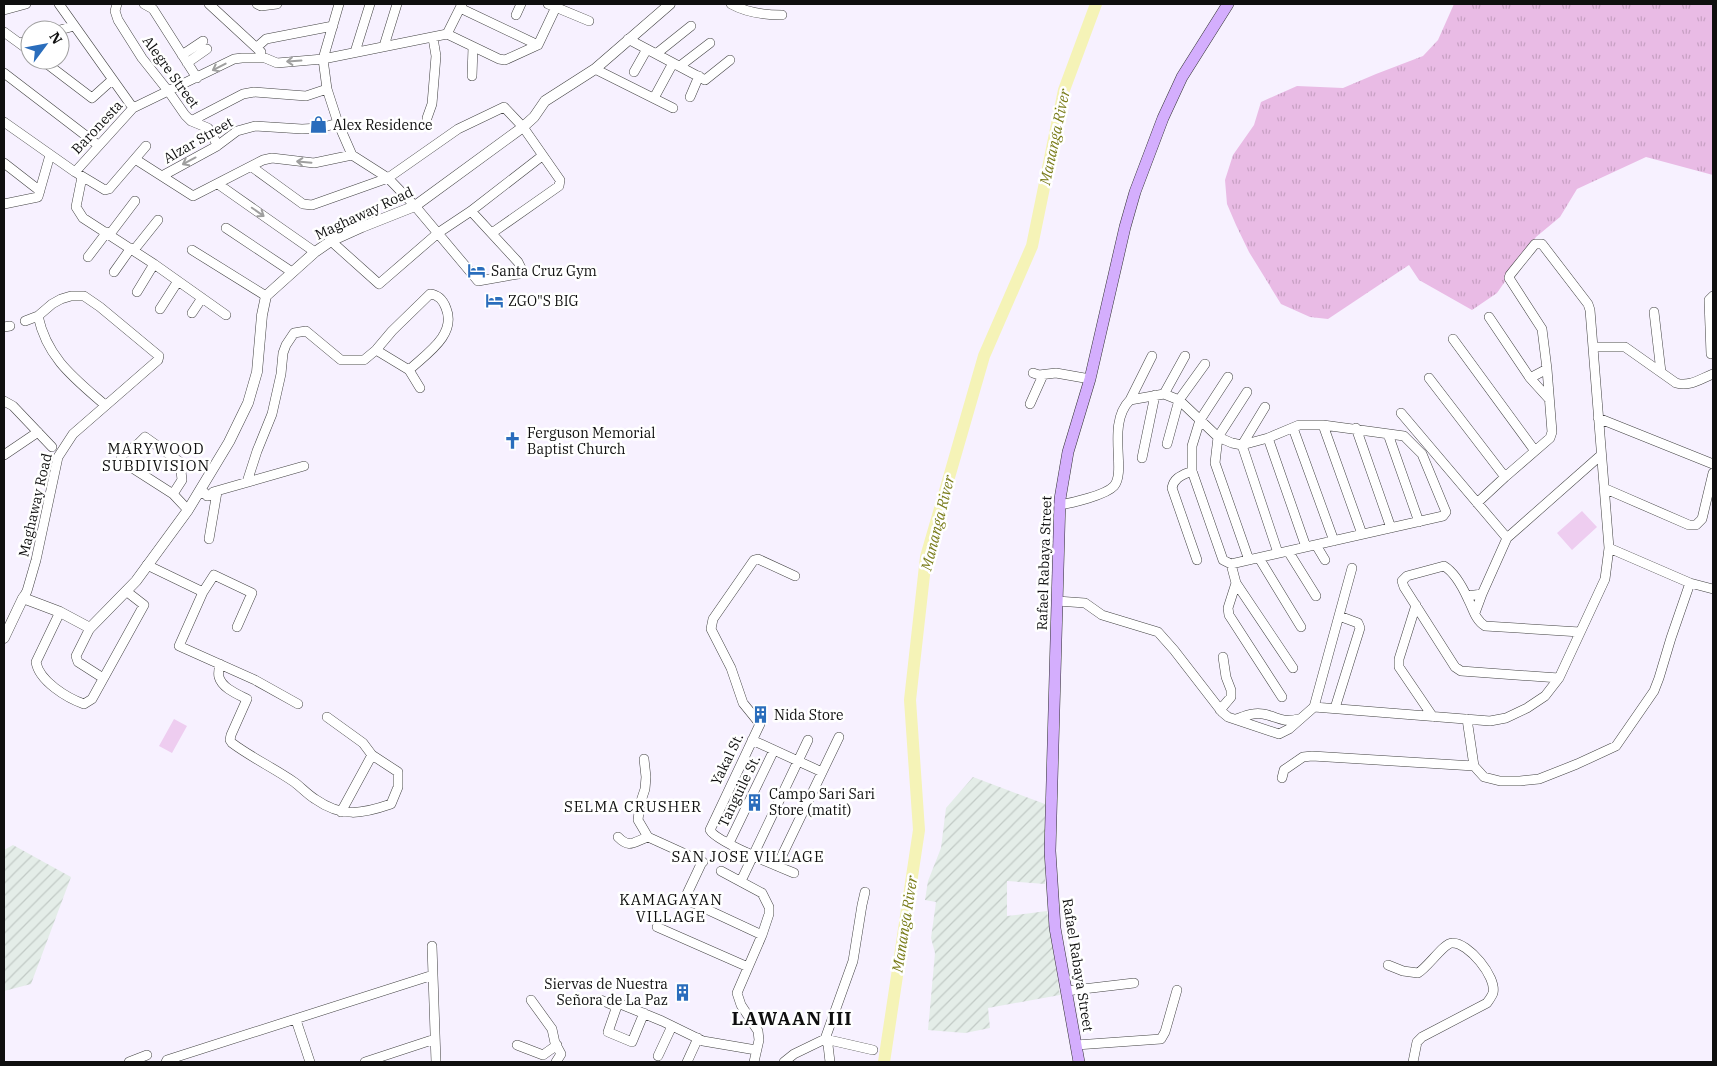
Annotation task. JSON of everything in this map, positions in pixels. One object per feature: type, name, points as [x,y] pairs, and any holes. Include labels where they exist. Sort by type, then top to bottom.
[{"type":"main road","name":"Rafael Rabaya Street","points":[[1079,1062],[1055,928],[1050,851],[1059,505],[1068,452],[1090,379],[1125,227],[1149,153],[1182,77],[1228,4]]},
{"type":"street","points":[[4,10],[26,4]]},
{"type":"street","points":[[59,4],[133,108]]},
{"type":"street","name":"Alegre Street","points":[[117,4],[118,20],[142,58],[191,121],[208,128],[217,146]]},
{"type":"street","points":[[144,4],[152,9],[197,78]]},
{"type":"street","points":[[209,4],[257,47],[265,58]]},
{"type":"street","points":[[256,4],[260,6],[277,4]]},
{"type":"street","points":[[339,4],[323,59],[327,89],[338,123],[352,155],[388,178],[415,206],[478,281],[518,274],[521,268],[518,262],[471,211]]},
{"type":"street","points":[[354,52],[370,4]]},
{"type":"street","points":[[384,46],[397,4]]},
{"type":"street","points":[[516,14],[521,4]]},
{"type":"street","points":[[731,4],[740,9],[756,13],[782,15]]},
{"type":"street","name":"Maghaway Road","points":[[266,296],[315,252],[331,241],[415,206],[523,127],[534,117],[545,102],[595,69],[667,5]]},
{"type":"street","points":[[538,45],[461,6],[447,34],[499,59],[505,60],[538,45],[552,6],[589,21]]},
{"type":"street","points":[[70,27],[74,26]]},
{"type":"street","points":[[257,47],[266,39],[333,26]]},
{"type":"street","points":[[656,54],[691,26]]},
{"type":"street","points":[[4,32],[20,43]]},
{"type":"street","name":"Baronesta","points":[[78,175],[98,145],[133,108],[234,60],[265,58],[277,63],[323,59],[447,34]]},
{"type":"street","points":[[427,118],[432,104],[436,56],[432,38]]},
{"type":"street","points":[[628,39],[705,80],[730,60]]},
{"type":"street","points":[[654,98],[677,65],[710,43]]},
{"type":"street","points":[[185,59],[205,45]]},
{"type":"street","points":[[472,76],[473,47]]},
{"type":"street","points":[[634,72],[646,49]]},
{"type":"street","points":[[595,69],[673,108]]},
{"type":"street","points":[[55,70],[92,98],[112,80]]},
{"type":"street","points":[[4,73],[98,145]]},
{"type":"street","points":[[690,97],[699,76]]},
{"type":"street","points":[[191,121],[243,94],[254,92],[306,96],[327,89]]},
{"type":"street","points":[[252,167],[303,204],[312,205],[388,178],[458,129],[501,107],[506,108],[523,127],[560,180],[559,186],[492,233]]},
{"type":"street","points":[[4,122],[78,175],[104,190],[109,189],[146,146]]},
{"type":"street","name":"Alzar Street","points":[[162,176],[217,146],[237,131],[255,126],[302,129],[320,128],[338,123]]},
{"type":"street","points":[[39,194],[50,155]]},
{"type":"street","points":[[135,159],[193,196],[252,167],[262,160],[272,158],[308,163],[352,155]]},
{"type":"street","points":[[331,241],[379,284],[438,233],[471,211],[542,156]]},
{"type":"street","points":[[4,163],[39,194]]},
{"type":"street","points":[[78,175],[76,207],[83,218],[109,233],[226,314]]},
{"type":"street","points":[[218,184],[315,252]]},
{"type":"street","points":[[4,204],[39,194]]},
{"type":"street","points":[[88,257],[135,201]]},
{"type":"street","points":[[114,272],[158,220]]},
{"type":"street","points":[[226,228],[292,272]]},
{"type":"street","points":[[1314,707],[1490,721],[1506,718],[1527,708],[1545,696],[1559,678],[1605,579],[1610,548],[1590,310],[1588,304],[1542,244],[1535,244],[1509,278],[1540,323],[1542,329],[1552,432],[1550,438],[1477,503]]},
{"type":"street","points":[[192,250],[266,296],[262,315],[257,372],[248,403],[208,492],[209,539]]},
{"type":"street","points":[[137,292],[154,264]]},
{"type":"street","points":[[160,309],[178,281]]},
{"type":"street","points":[[247,482],[272,414],[281,374],[283,353],[286,344],[294,333],[306,331],[341,360],[364,360],[376,350],[419,303],[430,294],[437,295],[444,302],[448,312],[446,332],[443,339],[409,370]]},
{"type":"street","name":"Maghaway Road","points":[[4,638],[27,591],[36,560],[58,457],[73,434],[158,360],[159,356],[84,296],[70,296],[61,299],[38,316]]},
{"type":"street","points":[[1711,354],[1709,300],[1713,296]]},
{"type":"street","points":[[192,313],[202,298]]},
{"type":"street","points":[[1654,312],[1661,372]]},
{"type":"street","points":[[25,321],[38,316],[41,331],[57,359],[67,372],[105,405]]},
{"type":"street","points":[[1489,317],[1530,378],[1549,399]]},
{"type":"street","points":[[1453,339],[1535,451]]},
{"type":"street","points":[[1594,347],[1625,347],[1676,383],[1693,383],[1713,374]]},
{"type":"street","points":[[376,350],[409,370],[420,388]]},
{"type":"street","points":[[1059,505],[1102,493],[1114,486],[1117,479],[1118,434],[1121,414],[1152,356]]},
{"type":"street","points":[[1142,458],[1160,394],[1185,356]]},
{"type":"street","points":[[1167,444],[1179,400],[1205,364]]},
{"type":"street","points":[[1530,378],[1547,369]]},
{"type":"street","points":[[1033,373],[1043,375],[1056,373],[1090,379]]},
{"type":"street","points":[[1030,404],[1043,375]]},
{"type":"street","points":[[1130,400],[1160,394],[1179,400],[1200,420],[1218,437],[1242,445],[1268,438],[1300,425],[1323,424],[1404,436],[1422,454],[1446,512],[1443,516],[1278,554],[1231,564],[1223,560],[1192,471],[1192,446],[1200,420],[1228,377]]},
{"type":"street","points":[[1429,378],[1504,477]]},
{"type":"street","points":[[1247,392],[1218,437],[1215,463],[1249,560]]},
{"type":"street","points":[[4,401],[13,406],[52,447]]},
{"type":"street","points":[[1265,407],[1242,445],[1278,554]]},
{"type":"street","points":[[1401,413],[1507,538]]},
{"type":"street","points":[[1598,418],[1713,464]]},
{"type":"street","points":[[1323,424],[1362,534]]},
{"type":"street","points":[[1294,428],[1334,541]]},
{"type":"street","points":[[1356,428],[1391,528]]},
{"type":"street","points":[[4,455],[38,432]]},
{"type":"street","points":[[1388,434],[1419,522]]},
{"type":"street","points":[[173,494],[182,480],[180,462],[145,436],[139,443],[122,455],[123,462],[173,494],[188,510]]},
{"type":"street","points":[[1268,438],[1306,547]]},
{"type":"street","points":[[1474,613],[1507,538],[1602,455]]},
{"type":"street","points":[[103,678],[78,662],[76,656],[90,628],[136,581],[188,510],[208,492],[304,466]]},
{"type":"street","points":[[1192,471],[1176,479],[1172,488],[1197,560]]},
{"type":"street","points":[[1606,489],[1689,525],[1696,524],[1702,519],[1710,502],[1713,473]]},
{"type":"street","points":[[1316,545],[1326,560]]},
{"type":"street","points":[[1610,548],[1690,583],[1713,588]]},
{"type":"street","points":[[1288,551],[1316,596]]},
{"type":"street","points":[[1259,558],[1301,627]]},
{"type":"street","name":"Yakal St.","points":[[729,843],[712,834],[710,826],[760,724],[743,703],[732,668],[711,629],[712,620],[754,560],[758,559],[795,576]]},
{"type":"street","points":[[1231,564],[1236,583],[1293,668]]},
{"type":"street","points":[[147,565],[203,592]]},
{"type":"street","points":[[1559,678],[1461,671],[1455,667],[1402,581],[1407,576],[1444,566],[1450,569],[1467,596],[1477,619],[1485,626],[1580,632]]},
{"type":"street","points":[[1057,601],[1085,603],[1102,616],[1158,632],[1220,710],[1228,717],[1279,734],[1285,732],[1314,707],[1352,568]]},
{"type":"street","points":[[237,627],[252,593],[214,575],[203,592],[179,646],[255,680],[298,704]]},
{"type":"street","points":[[1236,583],[1228,608],[1229,615],[1282,697]]},
{"type":"street","points":[[1467,719],[1474,766],[1484,777],[1500,781],[1539,779],[1616,746],[1654,691],[1660,678],[1671,638],[1690,583]]},
{"type":"street","points":[[60,612],[36,662],[37,669],[42,678],[73,700],[84,704],[92,699],[144,605],[126,591]]},
{"type":"street","points":[[1467,596],[1482,594]]},
{"type":"street","points":[[23,598],[60,612],[90,628]]},
{"type":"street","points":[[1416,605],[1396,670],[1433,717]]},
{"type":"street","points":[[1335,708],[1360,628],[1358,623],[1339,616]]},
{"type":"street","points":[[1220,710],[1231,697],[1223,657]]},
{"type":"street","points":[[220,664],[219,676],[222,682],[227,688],[247,699],[231,735],[230,740],[232,743],[295,783],[320,803],[340,812],[369,812],[391,804],[398,787],[398,772],[372,755],[363,743],[327,717]]},
{"type":"street","points":[[1236,719],[1251,714],[1266,715],[1283,721],[1299,719]]},
{"type":"street","points":[[1262,728],[1266,715]]},
{"type":"street","points":[[777,866],[839,737]]},
{"type":"street","points":[[752,740],[822,772]]},
{"type":"street","points":[[741,881],[808,740]]},
{"type":"street","name":"Tanguile St.","points":[[729,843],[774,750]]},
{"type":"street","points":[[340,812],[372,755]]},
{"type":"street","points":[[1282,778],[1284,770],[1303,757],[1312,756],[1474,766]]},
{"type":"street","points":[[644,759],[645,789],[640,804],[638,820],[648,837],[702,862],[686,896],[691,902],[762,935]]},
{"type":"street","points":[[618,836],[624,843],[631,844],[648,837]]},
{"type":"street","points":[[729,843],[794,873]]},
{"type":"street","points":[[721,871],[762,893],[769,907],[762,935],[737,993],[741,1005],[758,1031],[759,1040],[754,1062]]},
{"type":"street","points":[[830,1062],[825,1039],[853,961],[862,904],[866,892]]},
{"type":"street","points":[[657,927],[748,966]]},
{"type":"street","points":[[1388,965],[1403,971],[1418,973],[1429,965],[1445,945],[1452,943],[1466,947],[1474,954],[1492,980],[1493,993],[1487,1002],[1422,1037],[1417,1042],[1413,1062]]},
{"type":"street","points":[[432,946],[436,1062]]},
{"type":"street","points":[[166,1062],[167,1060],[237,1036],[296,1020],[433,976]]},
{"type":"street","points":[[1066,991],[1134,984]]},
{"type":"street","points":[[1076,1045],[1161,1040],[1177,990]]},
{"type":"street","points":[[531,1000],[552,1029],[555,1043],[561,1054],[556,1062]]},
{"type":"street","points":[[601,1000],[617,1007]]},
{"type":"street","points":[[644,1013],[632,1042],[608,1032],[618,1003],[644,1013],[698,1038],[756,1050]]},
{"type":"street","points":[[296,1020],[310,1062]]},
{"type":"street","points":[[658,1056],[672,1026]]},
{"type":"street","points":[[687,1062],[698,1038]]},
{"type":"street","points":[[365,1062],[435,1039]]},
{"type":"street","points":[[784,1062],[794,1054],[825,1039],[873,1050]]},
{"type":"street","points":[[517,1045],[544,1055],[557,1045]]},
{"type":"street","points":[[129,1062],[147,1055]]},
{"type":"shaded area","points":[[1582,511],[1597,527],[1572,550],[1557,533]]},
{"type":"shaded area","points":[[174,719],[187,726],[172,753],[159,746]]},
{"type":"shaded area","points":[[973,777],[1045,804],[1045,884],[1007,881],[1007,916],[1047,911],[1060,995],[988,1008],[990,1028],[965,1033],[928,1030],[935,953],[931,938],[936,902],[925,900],[928,881],[941,848],[946,808]]},
{"type":"shaded area","points":[[13,845],[71,877],[31,984],[4,991],[4,850]]},
{"type":"green space","points":[[1454,4],[1713,4],[1713,175],[1646,157],[1577,189],[1560,217],[1536,237],[1497,293],[1472,310],[1419,280],[1409,265],[1328,319],[1310,317],[1281,304],[1249,252],[1227,204],[1225,180],[1233,155],[1254,125],[1261,102],[1297,86],[1343,88],[1423,56],[1438,40]]},
{"type":"waterway","name":"Mananga River","points":[[884,1062],[919,830],[910,700],[926,557],[984,356],[1032,246],[1064,90],[1096,4]]},
{"type":"place","name":"Alex Residence","points":[[319,125]]},
{"type":"place","name":"Santa Cruz Gym","points":[[477,271]]},
{"type":"place","name":"ZGO\"S BIG","points":[[494,301]]},
{"type":"place","name":"Ferguson Memorial Baptist Church","points":[[513,441]]},
{"type":"place","name":"Nida Store","points":[[760,715]]},
{"type":"place","name":"Campo Sari Sari Store (matit)","points":[[755,802]]},
{"type":"place","name":"Siervas de Nuestra Señora de La Paz","points":[[682,992]]},
{"type":"district","name":"MARYWOOD SUBDIVISION","points":[[156,458]]},
{"type":"district","name":"SELMA CRUSHER","points":[[633,807]]},
{"type":"district","name":"SAN JOSE VILLAGE","points":[[748,857]]},
{"type":"district","name":"KAMAGAYAN VILLAGE","points":[[671,908]]},
{"type":"district","name":"LAWAAN III","points":[[792,1018]]}]
